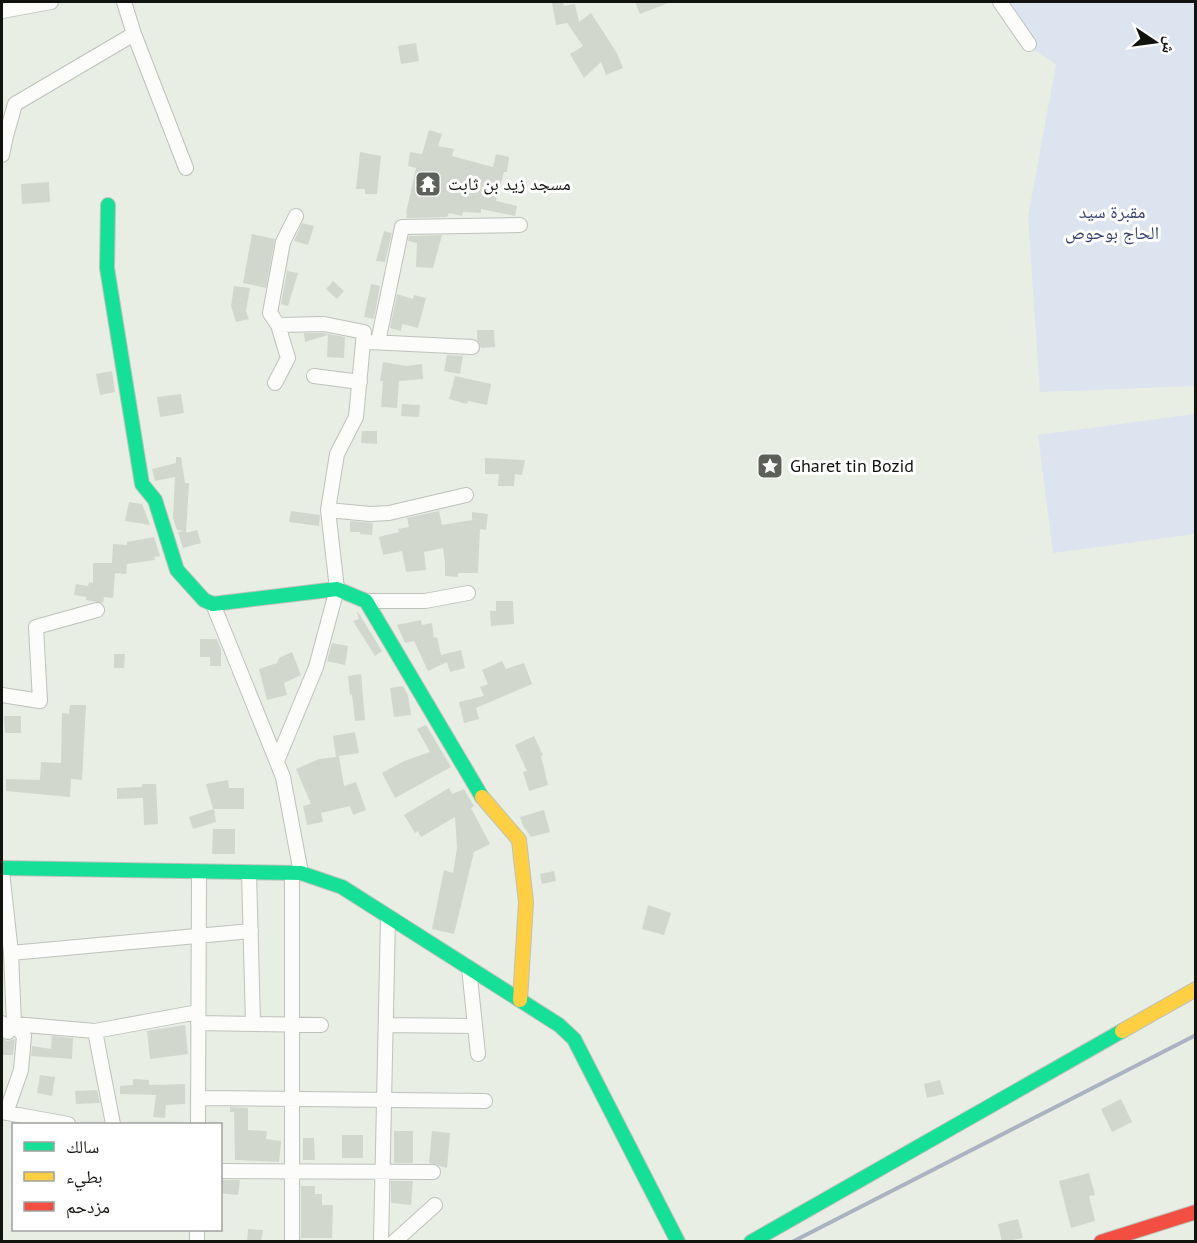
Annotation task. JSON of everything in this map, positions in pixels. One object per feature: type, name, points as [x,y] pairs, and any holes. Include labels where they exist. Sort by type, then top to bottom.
[{"type":"street","points":[[2,11],[51,2]]},
{"type":"street","points":[[124,2],[134,34],[186,168]]},
{"type":"street","points":[[1000,2],[1029,44]]},
{"type":"street","points":[[2,155],[4,134],[15,104],[134,34]]},
{"type":"street","points":[[108,205],[107,268],[142,484],[155,500],[177,570],[204,600],[213,604],[337,590],[366,601],[424,601],[468,594]]},
{"type":"street","points":[[275,383],[288,358],[278,325],[270,313],[283,242],[296,216]]},
{"type":"street","points":[[378,342],[402,227],[520,225]]},
{"type":"street","points":[[277,761],[316,667],[337,590],[328,510],[337,454],[356,417],[364,332],[324,324],[278,325]]},
{"type":"street","points":[[363,342],[472,347]]},
{"type":"street","points":[[314,376],[360,382]]},
{"type":"street","points":[[328,510],[370,514],[389,513],[466,495]]},
{"type":"street","points":[[366,601],[482,796],[519,840],[524,864],[526,902],[520,1000]]},
{"type":"street","points":[[213,604],[284,777],[296,873],[292,1024],[292,1242]]},
{"type":"street","points":[[2,695],[40,701],[36,627],[97,610]]},
{"type":"street","points":[[8,1024],[11,953],[2,870],[296,873],[342,887],[560,1025],[574,1039],[678,1242]]},
{"type":"street","points":[[198,1123],[199,872]]},
{"type":"street","points":[[249,872],[253,1024]]},
{"type":"street","points":[[381,1242],[388,917]]},
{"type":"street","points":[[11,953],[251,931]]},
{"type":"street","points":[[469,968],[478,1054]]},
{"type":"street","points":[[751,1242],[1196,989]]},
{"type":"street","points":[[8,1024],[95,1031],[198,1018],[253,1024],[321,1025]]},
{"type":"street","points":[[8,1024],[24,1036],[21,1070],[4,1113],[57,1123]]},
{"type":"street","points":[[386,1025],[475,1026]]},
{"type":"street","points":[[95,1031],[113,1123]]},
{"type":"street","points":[[198,1098],[485,1101]]},
{"type":"street","points":[[222,1171],[433,1172]]},
{"type":"street","points":[[394,1242],[435,1205]]},
{"type":"street","points":[[1101,1242],[1196,1212]]},
{"type":"green space","name":"مقبرة سيد الحاج بوحوص","points":[[1002,2],[1195,2],[1195,386],[1040,392],[1028,217],[1056,64],[1031,48]]},
{"type":"green space","points":[[1195,414],[1195,534],[1053,553],[1038,435]]},
{"type":"building","points":[[563,2],[564,6],[575,4],[579,22],[591,13],[617,53],[623,68],[606,75],[601,62],[584,78],[570,54],[583,46],[567,23],[556,25],[552,3]]},
{"type":"building","points":[[635,2],[671,2],[640,14]]},
{"type":"building","points":[[416,43],[419,61],[401,64],[398,46]]},
{"type":"building","points":[[429,130],[442,134],[438,146],[454,149],[452,156],[493,167],[496,154],[509,157],[507,172],[504,172],[496,201],[517,206],[515,216],[481,209],[481,213],[463,212],[462,216],[449,213],[447,217],[406,218],[416,168],[408,166],[410,152],[422,154]]},
{"type":"building","points":[[360,152],[381,156],[377,194],[365,194],[365,189],[356,189]]},
{"type":"building","points":[[49,182],[50,202],[22,204],[21,184]]},
{"type":"building","points":[[302,223],[314,226],[308,245],[294,241]]},
{"type":"building","points":[[384,231],[392,233],[385,262],[376,261]]},
{"type":"building","points":[[252,234],[275,239],[266,288],[243,283]]},
{"type":"building","points":[[442,235],[433,268],[416,267],[417,243],[408,241],[409,236]]},
{"type":"building","points":[[287,271],[298,273],[288,306],[281,304]]},
{"type":"building","points":[[333,281],[344,291],[337,299],[326,289]]},
{"type":"building","points":[[371,284],[380,286],[374,319],[364,317]]},
{"type":"building","points":[[234,286],[250,288],[246,311],[249,319],[236,322],[231,306]]},
{"type":"building","points":[[397,294],[413,299],[414,295],[426,298],[418,328],[402,324],[401,331],[390,328]]},
{"type":"building","points":[[477,330],[494,330],[495,347],[481,348],[477,339]]},
{"type":"building","points":[[304,333],[323,333],[345,337],[344,358],[327,357],[328,335],[305,342]]},
{"type":"building","points":[[447,355],[463,356],[460,374],[444,371]]},
{"type":"building","points":[[383,362],[406,366],[422,364],[423,379],[399,381],[397,408],[381,407],[383,381],[380,381]]},
{"type":"building","points":[[112,371],[115,392],[100,395],[96,374]]},
{"type":"building","points":[[455,376],[491,384],[487,405],[468,401],[467,404],[449,399]]},
{"type":"building","points":[[181,394],[184,413],[160,417],[157,397]]},
{"type":"building","points":[[402,404],[420,405],[419,417],[401,416]]},
{"type":"building","points":[[362,431],[377,431],[377,444],[361,443]]},
{"type":"building","points":[[176,457],[181,457],[185,483],[189,483],[186,533],[197,530],[201,543],[183,548],[178,532],[184,531],[177,530],[173,518],[175,477],[155,481],[152,469],[176,463]]},
{"type":"building","points":[[485,458],[525,460],[522,475],[515,474],[514,486],[498,486],[499,474],[485,474]]},
{"type":"building","points":[[129,502],[142,504],[150,525],[125,521]]},
{"type":"building","points":[[291,511],[320,515],[319,526],[289,522]]},
{"type":"building","points":[[439,511],[442,525],[472,520],[472,512],[488,514],[486,530],[480,529],[478,573],[458,573],[458,577],[445,576],[443,548],[424,552],[426,570],[406,572],[402,551],[383,555],[379,537],[409,527],[407,518]]},
{"type":"building","points":[[350,521],[373,523],[372,535],[350,532]]},
{"type":"building","points":[[154,537],[160,556],[154,557],[155,560],[127,564],[126,574],[115,573],[113,598],[104,597],[103,603],[74,595],[76,584],[88,586],[89,582],[93,583],[93,563],[112,563],[113,544],[127,545],[127,542]]},
{"type":"building","points":[[496,601],[513,601],[514,624],[491,626],[490,611],[496,611]]},
{"type":"building","points":[[357,612],[382,651],[375,656],[353,621],[359,619]]},
{"type":"building","points":[[421,620],[422,625],[432,623],[434,638],[437,637],[441,655],[461,650],[465,668],[450,672],[447,662],[428,671],[414,641],[405,643],[397,625]]},
{"type":"building","points":[[200,639],[217,639],[221,649],[221,666],[210,666],[210,657],[200,657]]},
{"type":"building","points":[[332,643],[348,646],[345,665],[327,661]]},
{"type":"building","points":[[292,652],[301,675],[284,683],[287,695],[267,700],[259,669],[277,663],[279,658]]},
{"type":"building","points":[[114,654],[125,654],[124,668],[114,668]]},
{"type":"building","points":[[502,661],[506,669],[524,663],[532,684],[476,708],[479,719],[464,723],[459,702],[484,696],[480,687],[488,684],[482,670]]},
{"type":"building","points":[[361,674],[365,720],[355,721],[348,676]]},
{"type":"building","points":[[403,686],[408,695],[411,715],[394,717],[390,688]]},
{"type":"building","points":[[70,705],[86,705],[82,780],[71,779],[70,797],[6,791],[6,779],[40,780],[41,762],[61,763],[62,713],[69,714]]},
{"type":"building","points":[[4,716],[21,716],[21,733],[5,733]]},
{"type":"building","points":[[426,725],[451,767],[395,798],[382,773],[404,761],[430,752],[417,729]]},
{"type":"building","points":[[355,732],[359,753],[339,756],[344,786],[356,782],[366,810],[353,815],[350,806],[321,813],[323,822],[307,825],[303,806],[311,804],[296,769],[319,759],[336,757],[333,736]]},
{"type":"building","points":[[534,736],[543,755],[541,756],[548,785],[529,791],[523,772],[527,771],[515,745]]},
{"type":"building","points":[[228,780],[229,788],[244,788],[244,809],[214,809],[216,822],[193,829],[189,817],[213,809],[206,784]]},
{"type":"building","points":[[142,784],[156,784],[158,824],[144,825],[143,798],[117,799],[117,788],[142,787]]},
{"type":"building","points":[[449,788],[452,794],[464,789],[490,844],[474,852],[454,934],[432,929],[444,870],[453,873],[457,848],[455,817],[421,837],[418,831],[415,833],[404,815]]},
{"type":"building","points":[[544,810],[550,832],[531,837],[520,817]]},
{"type":"building","points":[[213,829],[235,829],[235,854],[212,854]]},
{"type":"building","points":[[554,871],[556,881],[542,884],[540,874]]},
{"type":"building","points":[[648,905],[671,913],[664,935],[642,929]]},
{"type":"building","points":[[185,1025],[188,1054],[150,1059],[147,1031]]},
{"type":"building","points":[[52,1036],[73,1038],[72,1059],[31,1056],[32,1046],[51,1049]]},
{"type":"building","points":[[2,1038],[7,1041],[15,1039],[13,1055],[2,1055]]},
{"type":"building","points":[[40,1075],[55,1077],[52,1096],[37,1093]]},
{"type":"building","points":[[133,1079],[149,1080],[149,1085],[185,1084],[185,1104],[166,1105],[165,1118],[153,1117],[156,1095],[120,1094],[120,1086],[133,1085]]},
{"type":"building","points":[[940,1080],[944,1094],[927,1098],[924,1084]]},
{"type":"building","points":[[97,1090],[100,1103],[76,1104],[75,1091]]},
{"type":"building","points":[[1121,1099],[1132,1122],[1112,1132],[1101,1109]]},
{"type":"building","points":[[230,1107],[248,1108],[248,1130],[267,1131],[266,1139],[281,1141],[279,1162],[235,1160],[234,1112],[230,1112]]},
{"type":"building","points":[[394,1131],[413,1131],[413,1163],[394,1163]]},
{"type":"building","points":[[432,1131],[450,1133],[447,1168],[429,1163]]},
{"type":"building","points":[[342,1135],[363,1135],[363,1158],[342,1158]]},
{"type":"building","points":[[303,1138],[314,1138],[315,1160],[303,1160]]},
{"type":"building","points":[[1089,1173],[1095,1195],[1089,1196],[1095,1221],[1071,1228],[1059,1181]]},
{"type":"building","points":[[222,1180],[240,1180],[238,1195],[222,1193]]},
{"type":"building","points":[[391,1181],[413,1181],[411,1205],[391,1203]]},
{"type":"building","points":[[301,1186],[315,1186],[315,1194],[322,1194],[322,1205],[333,1205],[332,1238],[301,1238]]},
{"type":"building","points":[[1018,1219],[1023,1238],[1002,1242],[998,1224]]},
{"type":"building","points":[[248,1229],[263,1230],[261,1242],[247,1242]]},
{"type":"waterway","points":[[792,1242],[1196,1035]]},
{"type":"traffic: fast","points":[[108,205],[107,268],[142,484],[155,500],[177,570],[204,600],[213,604],[337,589],[366,601],[482,797]]},
{"type":"traffic: fast","points":[[2,868],[301,873],[342,887],[559,1025],[574,1039],[678,1242]]},
{"type":"traffic: fast","points":[[751,1242],[1122,1031]]},
{"type":"traffic: slow","points":[[482,797],[519,840],[526,902],[520,1000]]},
{"type":"traffic: slow","points":[[1122,1031],[1196,989]]},
{"type":"traffic: jam","points":[[1101,1242],[1196,1212]]},
{"type":"place","name":"مسجد زيد بن ثابت","points":[[428,184]]},
{"type":"place","name":"Gharet tin Bozid","points":[[770,466]]}]
